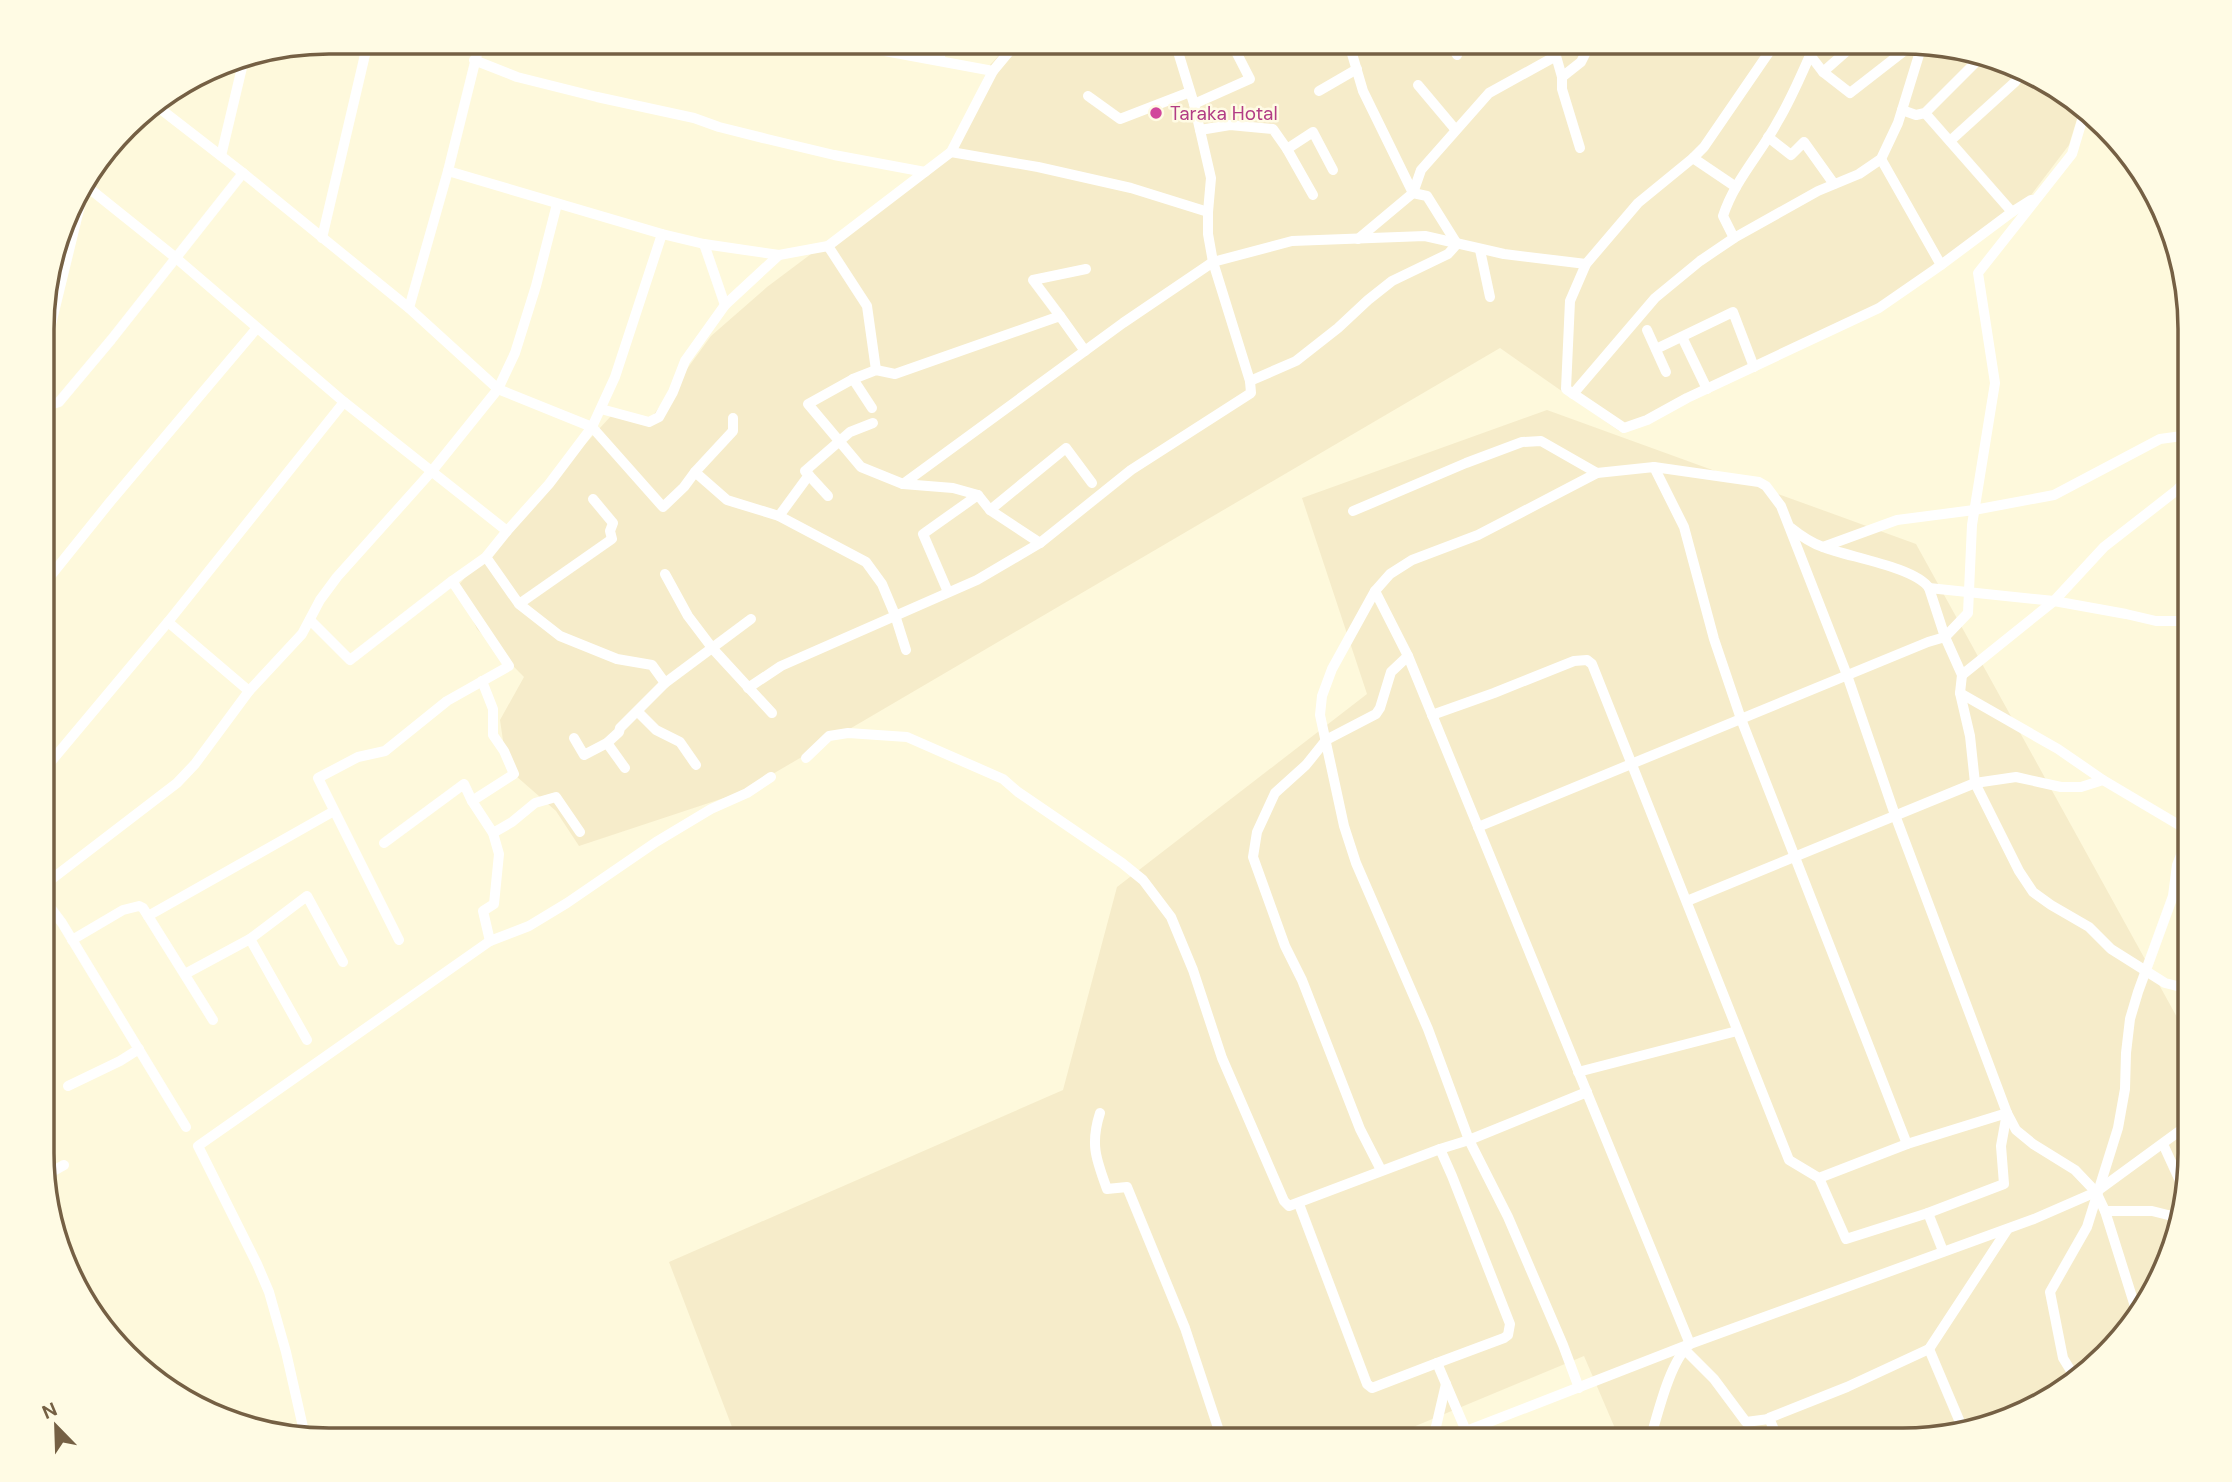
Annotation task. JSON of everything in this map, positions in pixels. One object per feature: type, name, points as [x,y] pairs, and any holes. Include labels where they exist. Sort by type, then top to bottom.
[{"type":"street","points":[[322,237],[366,54]]},
{"type":"street","points":[[409,308],[448,171],[476,54]]},
{"type":"street","points":[[903,54],[993,71]]},
{"type":"street","points":[[940,54],[941,61]]},
{"type":"street","points":[[448,171],[556,204],[704,244],[779,254],[828,246],[951,152],[993,71],[1007,54]]},
{"type":"street","points":[[748,688],[780,666],[977,580],[1040,543],[1131,471],[1251,393],[1250,381],[1213,262],[1208,234],[1211,178],[1194,104],[1179,54]]},
{"type":"street","points":[[1194,104],[1250,79],[1237,54]]},
{"type":"street","points":[[1351,54],[1363,91],[1413,193]]},
{"type":"street","points":[[1562,77],[1581,62],[1585,54]]},
{"type":"street","points":[[1768,54],[1703,147],[1639,203],[1586,264],[1570,301],[1566,389],[1624,428],[1647,420],[1879,308],[2038,196]]},
{"type":"street","points":[[1823,72],[1843,54]]},
{"type":"street","points":[[1734,238],[1723,216],[1736,187],[1778,121],[1810,55],[1823,72],[1850,93],[1900,54]]},
{"type":"street","points":[[1573,394],[1655,298],[1700,261],[1734,238],[1834,184],[1859,174],[1881,159],[1898,123],[1919,55]]},
{"type":"street","points":[[1359,239],[1413,193],[1421,170],[1489,93],[1556,56],[1562,77],[1562,89],[1580,148]]},
{"type":"street","points":[[474,60],[517,77],[597,97],[694,118],[719,127],[834,155],[925,172]]},
{"type":"street","points":[[1902,110],[1916,115],[1925,113],[1974,64]]},
{"type":"street","points":[[221,156],[242,69]]},
{"type":"street","points":[[1319,91],[1357,69]]},
{"type":"street","points":[[1950,141],[2017,79]]},
{"type":"street","points":[[1418,85],[1455,129]]},
{"type":"street","points":[[1088,96],[1120,119],[1190,92]]},
{"type":"street","points":[[163,111],[409,308],[498,389],[593,428],[663,507],[733,431],[733,418]]},
{"type":"street","points":[[1925,113],[2012,212]]},
{"type":"street","points":[[1478,827],[1945,637],[1968,613],[1972,525],[1995,383],[1978,273],[2072,154],[2082,120]]},
{"type":"street","points":[[1200,130],[1230,125],[1273,129],[1312,195]]},
{"type":"street","points":[[1287,149],[1313,132],[1333,170]]},
{"type":"street","points":[[1768,137],[1791,155],[1804,142],[1834,184]]},
{"type":"street","points":[[951,152],[1038,167],[1131,188],[1208,212]]},
{"type":"street","points":[[1693,158],[1736,187]]},
{"type":"street","points":[[1881,159],[1941,265]]},
{"type":"street","points":[[54,404],[59,402],[243,173]]},
{"type":"street","points":[[92,191],[176,258],[344,402],[507,531]]},
{"type":"street","points":[[1413,193],[1427,196],[1457,244]]},
{"type":"street","points":[[54,877],[177,783],[195,764],[249,691],[302,634],[320,600],[337,577],[432,471],[498,389],[515,353],[536,286],[556,204]]},
{"type":"street","points":[[55,309],[76,221]]},
{"type":"street","points":[[310,620],[350,660],[486,557],[593,428],[615,377],[662,234]]},
{"type":"street","points":[[903,484],[1122,323],[1213,262],[1292,241],[1425,236],[1480,250],[1586,264]]},
{"type":"street","points":[[704,244],[725,305]]},
{"type":"street","points":[[1250,381],[1296,360],[1392,281],[1448,254],[1457,244]]},
{"type":"street","points":[[828,246],[867,306],[876,370]]},
{"type":"street","points":[[1480,250],[1490,297]]},
{"type":"street","points":[[601,409],[649,422],[659,417],[674,392],[685,361],[725,305],[779,254]]},
{"type":"street","points":[[1085,351],[1033,280],[1086,269]]},
{"type":"street","points":[[1656,349],[1733,313],[1755,367]]},
{"type":"street","points":[[1040,543],[990,510],[978,495],[953,488],[903,484],[860,467],[808,404],[853,379],[876,370],[895,374],[1060,316]]},
{"type":"street","points":[[54,572],[257,328]]},
{"type":"street","points":[[1647,330],[1666,372]]},
{"type":"street","points":[[1682,337],[1707,389]]},
{"type":"street","points":[[853,379],[872,408]]},
{"type":"street","points":[[54,758],[168,622],[344,402]]},
{"type":"street","points":[[828,496],[805,471],[850,432],[873,423]]},
{"type":"street","points":[[1823,547],[1897,520],[1974,510],[2054,495],[2160,439],[2178,437]]},
{"type":"street","points":[[1353,511],[1522,442],[1541,441],[1597,473]]},
{"type":"street","points":[[990,510],[1066,448],[1092,482]]},
{"type":"street","points":[[1654,467],[1684,527],[1714,639],[1741,719],[1906,1144]]},
{"type":"street","points":[[1579,1388],[1508,1217],[1469,1140],[1428,1029],[1356,863],[1344,826],[1320,715],[1322,696],[1332,669],[1375,591],[1399,566],[1478,535],[1597,473],[1654,467],[1759,482],[1774,496],[1790,528],[1847,675],[1895,815],[2007,1113],[2016,1130],[2075,1170],[2096,1192],[2105,1211],[2134,1302]]},
{"type":"street","points":[[695,472],[727,500],[779,516],[866,562],[882,584],[906,650]]},
{"type":"street","points":[[779,516],[809,475]]},
{"type":"street","points":[[1962,675],[2054,601],[2104,547],[2178,488]]},
{"type":"street","points":[[948,592],[923,534],[978,495]]},
{"type":"street","points":[[520,604],[612,539],[610,531],[613,523],[593,499]]},
{"type":"street","points":[[1790,528],[1823,547],[1907,573],[1926,582],[1945,637],[1962,675],[1960,693],[1970,736],[1975,783],[2018,871],[2033,892],[2090,926],[2111,949],[2165,983],[2178,986]]},
{"type":"street","points":[[486,557],[520,604],[560,636],[617,659],[652,665],[665,683]]},
{"type":"street","points":[[665,575],[688,616],[713,649],[772,713]]},
{"type":"street","points":[[399,940],[318,778],[358,757],[384,751],[447,701],[509,666],[452,581]]},
{"type":"street","points":[[1929,588],[2054,601],[2156,621],[2178,621]]},
{"type":"street","points":[[1375,591],[1408,656],[1587,1092],[1687,1346],[1746,1422],[1769,1419],[1929,1349],[2007,1230]]},
{"type":"street","points":[[574,738],[584,755],[607,743],[665,683],[751,619]]},
{"type":"street","points":[[168,622],[249,691]]},
{"type":"street","points":[[1381,1170],[1360,1129],[1302,979],[1285,946],[1253,857],[1257,832],[1275,793],[1306,765],[1325,740],[1376,714],[1391,672],[1408,656]]},
{"type":"street","points":[[1432,715],[1574,661],[1587,660],[1592,664],[1789,1160],[1819,1178],[1846,1239],[1928,1213],[2004,1184],[2001,1146],[2007,1113]]},
{"type":"street","points":[[472,802],[514,774],[504,751],[493,736],[493,709],[482,681]]},
{"type":"street","points":[[1960,693],[2058,749],[2178,826]]},
{"type":"street","points":[[638,712],[656,730],[680,742],[696,765]]},
{"type":"street","points":[[806,758],[829,736],[848,733],[907,737],[1003,779],[1143,880],[1165,908],[1179,934],[1222,1058],[1284,1201],[1289,1206],[1381,1170],[1469,1140],[1587,1092]]},
{"type":"street","points":[[607,743],[625,768]]},
{"type":"street","points":[[1687,901],[1975,783],[2016,777],[2061,787],[2081,787],[2103,779]]},
{"type":"street","points":[[303,1426],[286,1352],[266,1284],[198,1146],[490,941],[529,926],[567,904],[656,842],[771,778]]},
{"type":"street","points":[[384,843],[464,784],[472,802],[493,833],[499,854],[494,904],[483,911],[490,941]]},
{"type":"street","points":[[493,833],[535,803],[556,797],[580,832]]},
{"type":"street","points":[[148,916],[334,811]]},
{"type":"street","points":[[2071,1370],[2063,1358],[2050,1292],[2087,1227],[2118,1128],[2125,1089],[2130,1019],[2173,896],[2178,863]]},
{"type":"street","points":[[185,974],[250,939],[307,896],[342,962]]},
{"type":"street","points":[[72,940],[133,907],[144,908],[213,1020]]},
{"type":"street","points":[[54,914],[186,1127]]},
{"type":"street","points":[[250,939],[307,1040]]},
{"type":"street","points":[[1578,1072],[1737,1031]]},
{"type":"street","points":[[68,1086],[139,1049]]},
{"type":"street","points":[[1100,1113],[1094,1132],[1094,1153],[1107,1189],[1127,1187],[1185,1328],[1218,1428]]},
{"type":"street","points":[[1819,1178],[1906,1144],[2007,1113]]},
{"type":"street","points":[[1476,1428],[1687,1346],[2007,1230],[2096,1192],[2178,1132]]},
{"type":"street","points":[[2163,1143],[2177,1174]]},
{"type":"street","points":[[1299,1204],[1367,1384],[1372,1388],[1504,1338],[1508,1335],[1510,1324],[1440,1149]]},
{"type":"street","points":[[55,1170],[64,1165]]},
{"type":"street","points":[[2105,1211],[2152,1211],[2170,1216]]},
{"type":"street","points":[[1928,1213],[1943,1251]]},
{"type":"street","points":[[1653,1428],[1663,1394],[1687,1346]]},
{"type":"street","points":[[1929,1349],[1960,1421]]},
{"type":"street","points":[[1437,1363],[1464,1428]]},
{"type":"street","points":[[1436,1428],[1446,1384]]},
{"type":"street","points":[[1769,1419],[1773,1428]]},
{"type":"shaded area","points":[[1000,54],[1903,54],[1957,60],[2008,75],[2040,91],[2078,117],[2069,145],[2019,211],[1885,309],[1691,401],[1619,431],[1500,348],[742,792],[579,846],[556,811],[507,768],[500,720],[524,677],[477,629],[457,587],[611,416],[649,421],[711,336],[767,287],[951,149],[990,65]]},
{"type":"shaded area","points":[[1547,410],[1916,544],[2178,1019],[2178,1153],[2168,1224],[2157,1258],[2141,1290],[2110,1334],[2084,1360],[2040,1391],[2008,1407],[1957,1422],[1903,1428],[1615,1428],[1584,1356],[1411,1428],[732,1428],[669,1262],[1063,1090],[1117,887],[1367,694],[1302,498]]},
{"type":"place","name":"Taraka Hotal","points":[[1156,113]]}]
